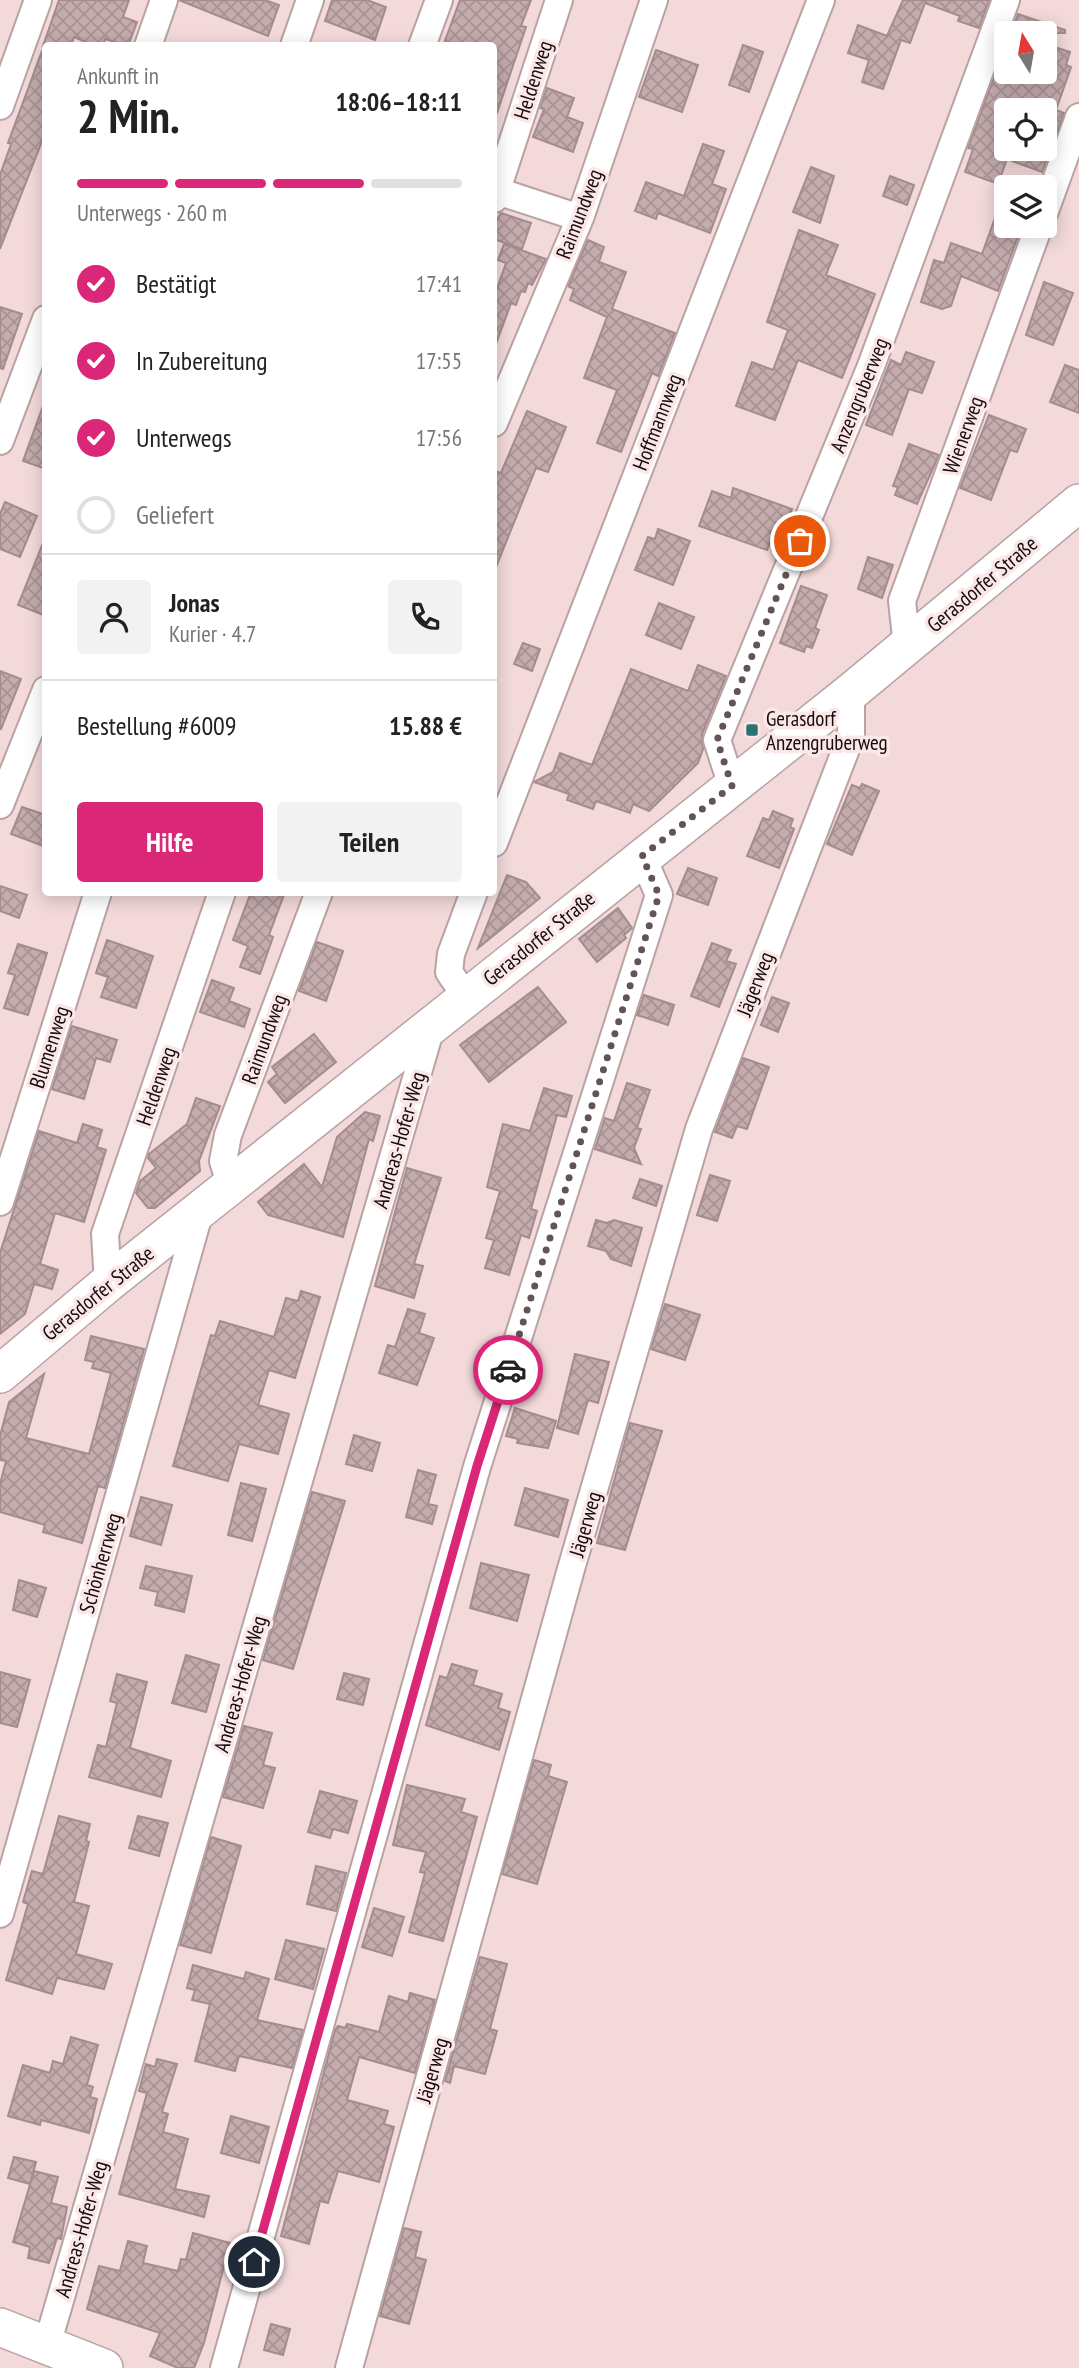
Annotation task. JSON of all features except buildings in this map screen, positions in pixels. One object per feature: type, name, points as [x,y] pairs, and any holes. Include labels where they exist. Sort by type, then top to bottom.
[{"type":"main road","name":"Gerasdorfer Straße","points":[[3,1379],[108,1283],[642,856],[852,692],[1079,503]]},
{"type":"main road","points":[[0,2326],[104,2368]]},
{"type":"street","points":[[0,106],[38,0]]},
{"type":"street","points":[[149,42],[164,0]]},
{"type":"street","points":[[295,42],[310,0]]},
{"type":"street","points":[[423,42],[439,0]]},
{"type":"street","name":"Heldenweg","points":[[497,189],[559,0]]},
{"type":"street","name":"Raimundweg","points":[[497,416],[580,218],[654,0]]},
{"type":"street","name":"Hoffmannweg","points":[[497,835],[821,0]]},
{"type":"street","name":"Anzengruberweg","points":[[732,786],[717,740],[872,366],[1006,0]]},
{"type":"street","points":[[1057,178],[1079,117]]},
{"type":"street","points":[[497,196],[580,218]]},
{"type":"street","name":"Wienerweg","points":[[907,646],[902,601],[1035,238]]},
{"type":"street","points":[[0,441],[42,330]]},
{"type":"street","name":"Jägerweg","points":[[349,2368],[571,1569],[695,1142],[851,736],[852,692]]},
{"type":"street","points":[[0,805],[42,700]]},
{"type":"street","points":[[224,2368],[477,1466],[659,895],[642,856]]},
{"type":"street","name":"Blumenweg","points":[[0,1202],[97,896]]},
{"type":"street","name":"Heldenweg","points":[[108,1283],[105,1234],[221,896]]},
{"type":"street","name":"Raimundweg","points":[[231,1187],[223,1161],[228,1135],[318,896]]},
{"type":"street","points":[[466,997],[449,972],[451,954],[473,896]]},
{"type":"street","name":"Andreas-Hofer-Weg","points":[[47,2345],[432,1024]]},
{"type":"street","name":"Schönherrweg","points":[[0,1914],[200,1211]]},
{"type":"way so far","points":[[508,1370],[659,895],[642,856],[732,786],[717,740],[800,541]]},
{"type":"place","name":"Gerasdorf Anzengruberweg","points":[[752,730]]},
{"type":"route","points":[[254,2262],[477,1466],[508,1370]]}]
